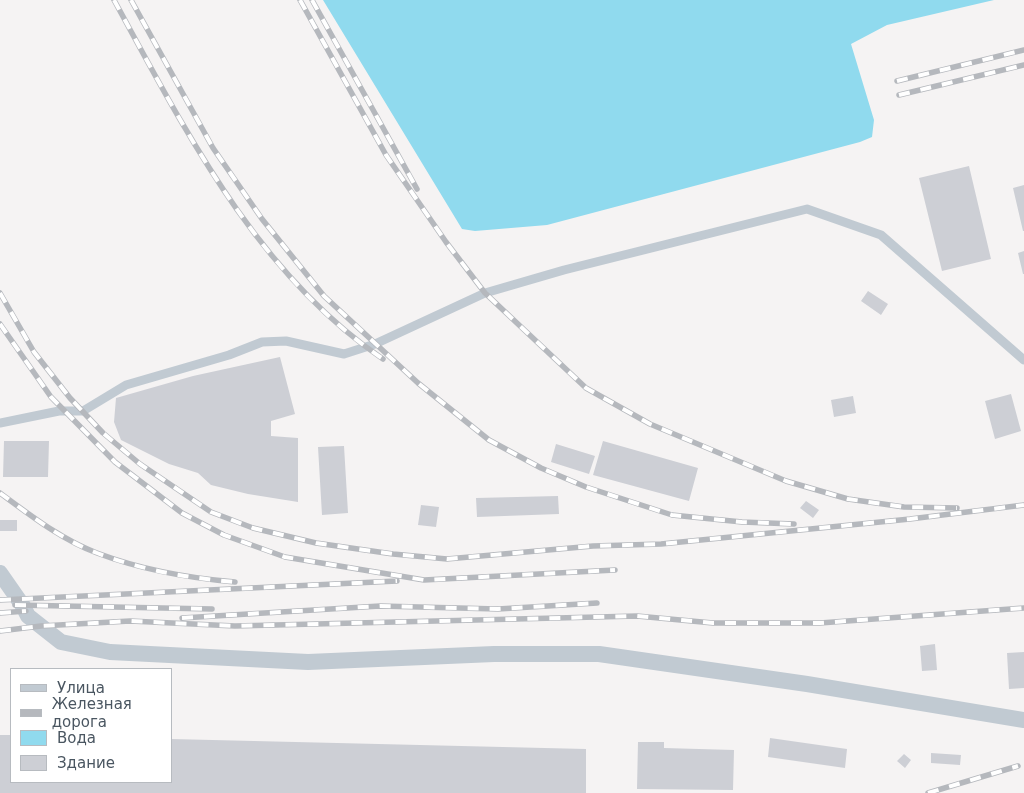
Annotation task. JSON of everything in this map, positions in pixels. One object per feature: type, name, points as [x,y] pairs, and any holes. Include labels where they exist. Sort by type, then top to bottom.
[{"type":"street","points":[[0,572],[24,606],[28,616],[61,642],[110,652],[308,662],[494,654],[599,654],[807,684],[1024,720]]},
{"type":"lane","points":[[0,423],[59,411],[82,411],[126,385],[229,355],[262,342],[286,341],[344,354],[375,344],[485,293],[564,270],[807,209],[881,235],[1024,360]]},
{"type":"water","points":[[323,0],[994,0],[887,25],[851,44],[874,120],[872,137],[860,142],[547,225],[475,231],[462,229]]},
{"type":"building","points":[[969,166],[991,259],[942,271],[919,178]]},
{"type":"building","points":[[1024,185],[1024,231],[1023,231],[1013,188]]},
{"type":"building","points":[[1024,251],[1024,274],[1023,274],[1018,253]]},
{"type":"building","points":[[868,291],[888,304],[881,315],[861,301]]},
{"type":"building","points":[[280,357],[295,414],[271,421],[271,436],[298,438],[298,502],[248,494],[211,485],[198,473],[169,464],[121,440],[114,422],[116,398],[193,376]]},
{"type":"building","points":[[1011,394],[1021,431],[995,439],[985,401]]},
{"type":"building","points":[[853,396],[856,413],[834,417],[831,400]]},
{"type":"building","points":[[4,441],[49,441],[48,477],[3,477]]},
{"type":"building","points":[[603,441],[698,468],[689,501],[593,475]]},
{"type":"building","points":[[556,444],[595,456],[589,474],[551,462]]},
{"type":"building","points":[[344,446],[348,513],[322,515],[318,447]]},
{"type":"building","points":[[558,496],[559,514],[477,517],[476,498]]},
{"type":"building","points":[[806,501],[819,510],[813,518],[800,508]]},
{"type":"building","points":[[421,505],[439,507],[436,527],[418,525]]},
{"type":"building","points":[[0,520],[17,520],[17,531],[0,531]]},
{"type":"building","points":[[935,644],[937,670],[922,671],[920,646]]},
{"type":"building","points":[[1024,652],[1024,688],[1009,689],[1007,653]]},
{"type":"building","points":[[0,735],[10,735],[10,783],[172,783],[172,739],[586,749],[586,793],[0,793]]},
{"type":"building","points":[[770,738],[847,749],[845,768],[768,757]]},
{"type":"building","points":[[638,742],[664,742],[664,748],[734,750],[733,790],[637,789]]},
{"type":"building","points":[[931,753],[961,755],[960,765],[931,763]]},
{"type":"building","points":[[904,754],[911,760],[905,768],[897,761]]},
{"type":"railway","points":[[114,0],[197,148],[261,242],[298,285],[338,325],[383,359]]},
{"type":"railway","points":[[131,0],[213,148],[262,219],[324,296],[418,383],[489,440],[541,468],[586,487],[672,515],[742,522],[794,524]]},
{"type":"railway","points":[[300,0],[386,155],[446,242],[485,293],[586,388],[650,424],[786,481],[848,499],[904,507],[957,508]]},
{"type":"railway","points":[[312,0],[417,189]]},
{"type":"railway","points":[[897,81],[1024,50]]},
{"type":"railway","points":[[899,95],[1024,65]]},
{"type":"railway","points":[[0,293],[34,352],[70,398],[103,433],[140,464],[211,512],[253,528],[316,543],[393,554],[447,559],[593,546],[661,544],[910,519],[1024,505]]},
{"type":"railway","points":[[0,324],[51,397],[115,462],[182,513],[224,535],[285,557],[424,580],[615,570]]},
{"type":"railway","points":[[0,493],[59,534],[97,553],[165,572],[235,582]]},
{"type":"railway","points":[[0,600],[397,581]]},
{"type":"railway","points":[[182,618],[380,606],[498,609],[597,603]]},
{"type":"railway","points":[[15,605],[212,609]]},
{"type":"railway","points":[[0,631],[41,626],[130,621],[235,626],[637,616],[713,623],[820,623],[1024,608]]},
{"type":"railway","points":[[0,613],[26,611]]},
{"type":"railway","points":[[928,793],[1018,766]]}]
